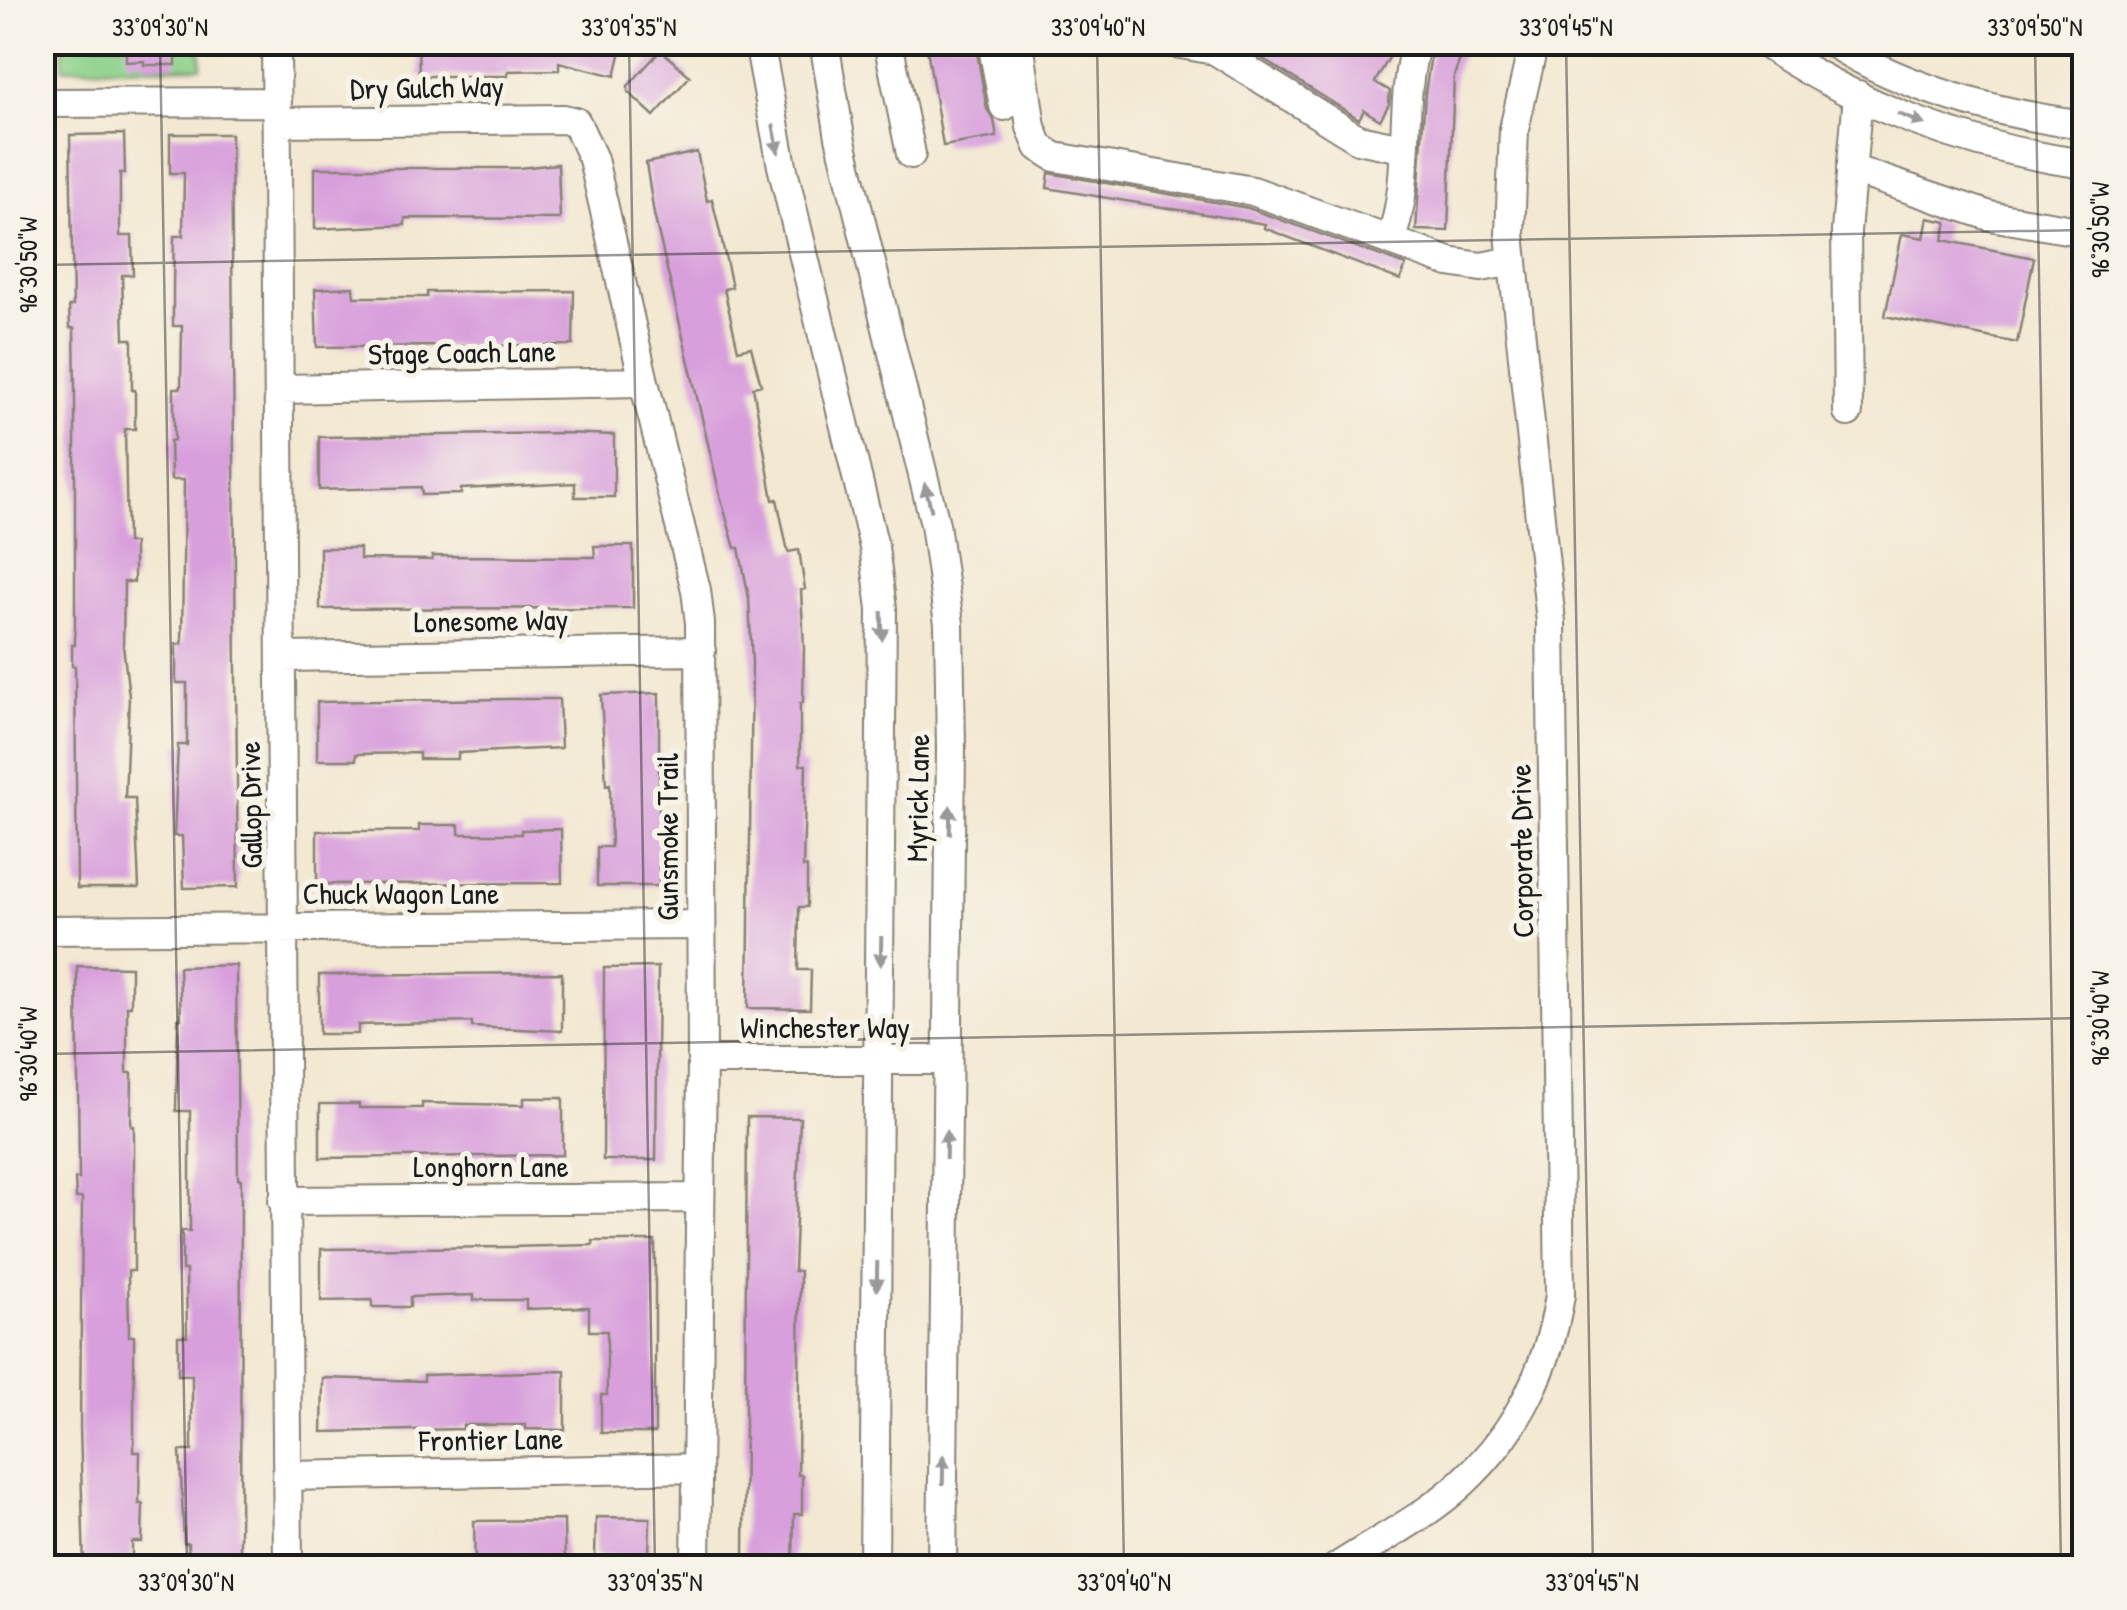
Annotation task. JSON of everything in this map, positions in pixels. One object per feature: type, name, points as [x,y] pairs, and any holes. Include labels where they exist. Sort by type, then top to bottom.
[{"type":"street","name":"Gallop Drive","points":[[276,42],[288,1568]]},
{"type":"street","name":"Myrick Lane","points":[[759,42],[782,166],[879,579],[884,689],[874,1568]]},
{"type":"street","name":"Myrick Lane","points":[[824,42],[840,137],[935,524],[944,576],[951,698],[942,1568]]},
{"type":"street","points":[[888,42],[910,154]]},
{"type":"street","points":[[992,42],[1004,106]]},
{"type":"street","points":[[1018,42],[1031,127],[1040,147],[1056,157],[1253,191],[1450,262],[1481,267],[1514,261]]},
{"type":"street","points":[[1168,42],[1215,50],[1358,139],[1402,148]]},
{"type":"street","points":[[1391,239],[1401,210],[1407,73],[1416,42]]},
{"type":"street","name":"Corporate Drive","points":[[1336,1568],[1462,1484],[1495,1448],[1540,1374],[1560,1295],[1551,622],[1510,200],[1514,129],[1534,42]]},
{"type":"street","points":[[1763,42],[1858,96],[1952,135],[2084,164]]},
{"type":"street","points":[[1831,42],[1916,82],[1982,105],[2084,125]]},
{"type":"street","points":[[1848,412],[1846,231],[1858,96]]},
{"type":"street","name":"Dry Gulch Way","points":[[42,103],[576,122]]},
{"type":"street","name":"Gunsmoke Trail","points":[[576,122],[594,159],[696,590],[701,651],[702,1060],[696,1568]]},
{"type":"street","points":[[1851,169],[1990,216],[2084,232]]},
{"type":"street","name":"Stage Coach Lane","points":[[281,389],[644,382]]},
{"type":"street","name":"Lonesome Way","points":[[282,656],[701,651]]},
{"type":"street","name":"Chuck Wagon Lane","points":[[42,930],[701,925]]},
{"type":"street","name":"Winchester Way","points":[[702,1060],[947,1060]]},
{"type":"street","name":"Longhorn Lane","points":[[283,1201],[699,1198]]},
{"type":"street","name":"Frontier Lane","points":[[287,1476],[697,1468]]},
{"type":"green space","points":[[63,43],[201,43],[201,67],[63,68]]},
{"type":"building","points":[[126,42],[176,42],[176,65],[126,62]]},
{"type":"building","points":[[418,42],[623,42],[615,76],[559,62],[559,70],[508,71],[508,76],[419,76]]},
{"type":"building","points":[[926,42],[975,42],[987,109],[997,137],[943,146]]},
{"type":"building","points":[[1236,42],[1398,42],[1375,82],[1390,91],[1389,104],[1380,120],[1364,110],[1359,119]]},
{"type":"building","points":[[1433,42],[1466,42],[1454,76],[1448,231],[1416,230],[1425,93]]},
{"type":"building","points":[[661,50],[690,76],[654,116],[628,92],[628,86]]},
{"type":"building","points":[[124,134],[120,236],[132,236],[133,275],[122,275],[124,339],[132,339],[135,390],[135,429],[125,429],[127,543],[134,543],[134,582],[124,582],[123,645],[129,696],[125,798],[135,798],[139,888],[77,888],[70,135]]},
{"type":"building","points":[[170,134],[231,134],[238,887],[184,888],[182,836],[174,836],[178,745],[187,745],[187,683],[176,683],[176,644],[182,644],[184,480],[171,480],[170,441],[174,440],[174,388],[181,388],[182,326],[173,326],[173,287],[174,236],[183,236],[184,173],[170,173]]},
{"type":"building","points":[[697,152],[732,287],[724,289],[738,350],[751,347],[761,385],[753,387],[773,500],[777,499],[788,552],[799,550],[805,589],[801,590],[804,648],[800,765],[806,765],[803,867],[807,867],[807,907],[799,907],[798,970],[811,970],[810,1009],[748,1008],[752,663],[749,598],[739,548],[735,548],[721,499],[654,214],[646,163]]},
{"type":"building","points":[[558,164],[560,219],[405,218],[405,225],[315,229],[315,168],[519,168]]},
{"type":"building","points":[[1049,173],[1248,208],[1406,265],[1400,280],[1264,228],[1265,224],[1047,188]]},
{"type":"building","points":[[1928,218],[1947,222],[1943,240],[2034,258],[2017,343],[1885,316],[1902,234],[1924,238]]},
{"type":"building","points":[[353,287],[354,297],[427,297],[427,292],[574,291],[573,345],[317,347],[315,289]]},
{"type":"building","points":[[614,435],[614,497],[575,497],[575,483],[461,489],[461,494],[422,495],[421,487],[319,490],[319,437]]},
{"type":"building","points":[[594,546],[633,546],[633,608],[320,609],[320,548],[360,548],[360,559],[432,560],[432,556],[595,557]]},
{"type":"building","points":[[659,693],[659,886],[597,886],[597,847],[611,847],[610,784],[606,785],[601,695]]},
{"type":"building","points":[[559,699],[561,748],[458,753],[458,759],[419,759],[419,753],[356,754],[356,760],[317,760],[317,702]]},
{"type":"building","points":[[419,825],[459,825],[459,834],[521,834],[521,830],[561,829],[562,883],[317,884],[317,831],[419,831]]},
{"type":"building","points":[[236,965],[241,1179],[240,1568],[188,1568],[180,1451],[192,1451],[192,1375],[178,1375],[178,1336],[187,1336],[182,1231],[190,1231],[190,1111],[176,1111],[181,1019],[179,967]]},
{"type":"building","points":[[77,966],[131,967],[127,1073],[132,1073],[134,1126],[134,1271],[128,1271],[129,1336],[134,1336],[134,1452],[140,1452],[139,1504],[143,1504],[142,1542],[132,1542],[132,1568],[84,1568],[80,1427],[82,1198],[76,1198],[75,1179],[79,1179]]},
{"type":"building","points":[[658,967],[656,1160],[603,1160],[604,968]]},
{"type":"building","points":[[562,973],[562,1031],[472,1027],[472,1022],[358,1025],[358,1034],[319,1034],[319,975]]},
{"type":"building","points":[[524,1098],[563,1098],[563,1155],[320,1158],[320,1104],[359,1104],[359,1108],[422,1108],[422,1103],[524,1105]]},
{"type":"building","points":[[747,1117],[800,1118],[794,1271],[800,1271],[798,1475],[802,1475],[802,1514],[794,1514],[793,1565],[744,1565]]},
{"type":"building","points":[[593,1241],[655,1241],[655,1433],[601,1433],[601,1395],[607,1395],[607,1331],[589,1331],[589,1307],[526,1309],[526,1300],[474,1300],[474,1295],[410,1297],[410,1307],[372,1307],[372,1300],[321,1301],[321,1249],[593,1245]]},
{"type":"building","points":[[565,1371],[565,1430],[526,1429],[526,1425],[463,1425],[463,1429],[322,1432],[323,1378],[424,1381],[424,1375]]},
{"type":"building","points":[[596,1517],[650,1518],[649,1557],[595,1556]]},
{"type":"building","points":[[564,1520],[565,1568],[475,1568],[474,1521]]}]
